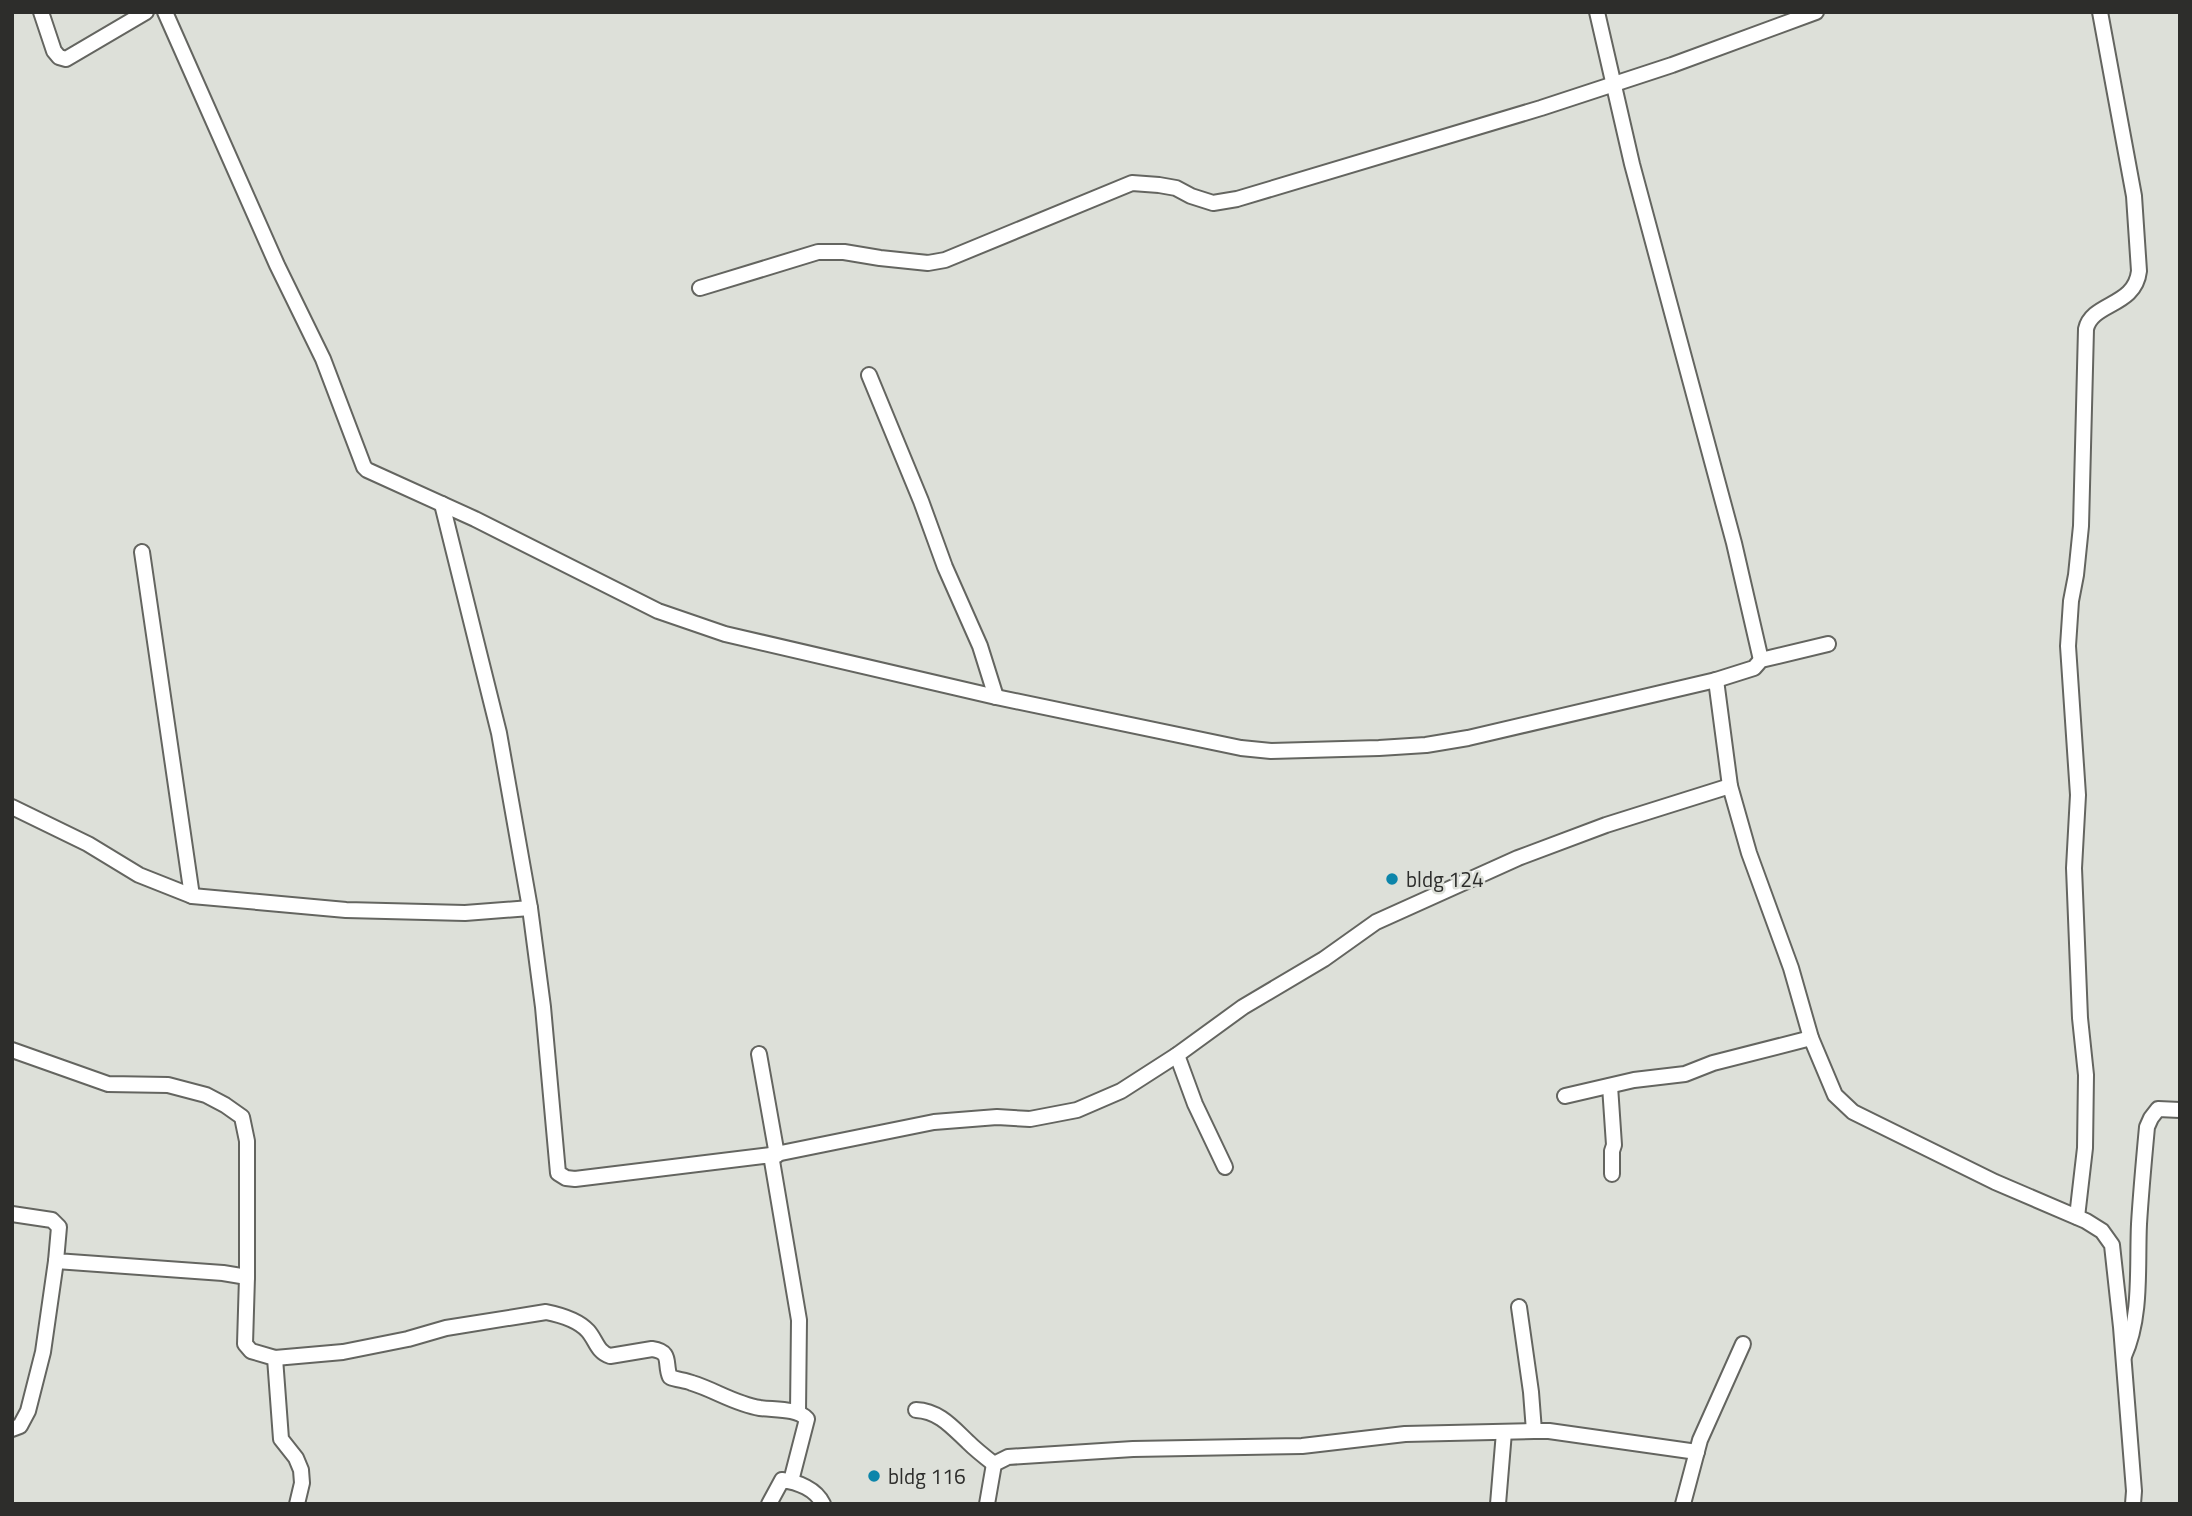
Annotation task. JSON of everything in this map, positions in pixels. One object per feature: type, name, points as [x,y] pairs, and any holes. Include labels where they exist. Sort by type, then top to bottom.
[{"type":"street","points":[[41,12],[54,51],[59,58],[66,59],[146,12]]},
{"type":"street","points":[[165,12],[277,265],[332,380],[362,463],[367,470],[442,504],[658,611],[725,634],[996,697],[1241,748],[1271,751],[1367,749],[1426,745],[1468,738],[1716,680],[1759,665],[1761,660],[1734,543],[1612,85],[1597,12]]},
{"type":"street","points":[[699,288],[818,252],[844,252],[928,263],[945,260],[1132,183],[1176,188],[1213,203],[1237,199],[1541,108],[1734,44],[1816,12]]},
{"type":"street","points":[[2077,1217],[2085,1148],[2086,1075],[2080,1018],[2074,868],[2078,795],[2068,646],[2081,526],[2086,329],[2089,319],[2129,293],[2138,281],[2139,271],[2134,196],[2101,12]]},
{"type":"street","points":[[869,375],[979,646],[996,697]]},
{"type":"street","points":[[442,504],[499,733],[530,908],[543,1007],[558,1173],[566,1178],[774,1155],[934,1122],[997,1117],[1030,1119],[1077,1110],[1121,1091],[1177,1055],[1243,1007],[1324,959],[1376,922],[1518,858],[1606,824],[1731,786]]},
{"type":"street","points":[[142,552],[192,896]]},
{"type":"street","points":[[1761,660],[1828,644]]},
{"type":"street","points":[[1716,680],[1731,786],[1749,853],[1791,968],[1811,1038],[1835,1095],[1853,1112],[1995,1182],[2077,1217],[2102,1231],[2112,1245],[2133,1504]]},
{"type":"street","points":[[12,807],[88,845],[139,875],[192,896],[346,910],[465,913],[530,908]]},
{"type":"street","points":[[1565,1096],[1633,1080],[1685,1073],[1713,1063],[1811,1038]]},
{"type":"street","points":[[12,1049],[108,1084],[168,1085],[206,1095],[242,1117],[247,1141],[246,1344],[251,1351],[275,1358],[343,1352],[446,1328],[546,1312],[560,1315],[577,1322],[605,1354],[610,1356],[659,1350],[667,1357],[670,1377],[756,1407],[798,1412],[807,1419],[791,1481]]},
{"type":"street","points":[[759,1054],[799,1320],[798,1412]]},
{"type":"street","points":[[1177,1055],[1195,1104],[1225,1167]]},
{"type":"street","points":[[1609,1086],[1614,1145],[1612,1174]]},
{"type":"street","points":[[2123,1357],[2132,1339],[2147,1127],[2158,1109],[2180,1110]]},
{"type":"street","points":[[12,1214],[52,1220],[59,1227],[57,1261],[43,1352],[28,1411],[20,1426],[12,1429]]},
{"type":"street","points":[[57,1261],[247,1277]]},
{"type":"street","points":[[1519,1307],[1534,1431]]},
{"type":"street","points":[[1683,1504],[1700,1440],[1743,1344]]},
{"type":"street","points":[[275,1358],[279,1433],[296,1458],[301,1471],[302,1483],[297,1504]]},
{"type":"street","points":[[916,1410],[933,1414],[952,1424],[994,1464]]},
{"type":"street","points":[[994,1464],[1008,1457],[1133,1449],[1302,1446],[1405,1434],[1534,1431],[1574,1434],[1697,1452]]},
{"type":"street","points":[[1498,1504],[1504,1432]]},
{"type":"street","points":[[987,1504],[994,1464]]},
{"type":"street","points":[[769,1504],[782,1480],[804,1486],[820,1496],[823,1504]]},
{"type":"place","name":"bldg 124","points":[[1392,879]]},
{"type":"place","name":"bldg 116","points":[[874,1476]]}]
